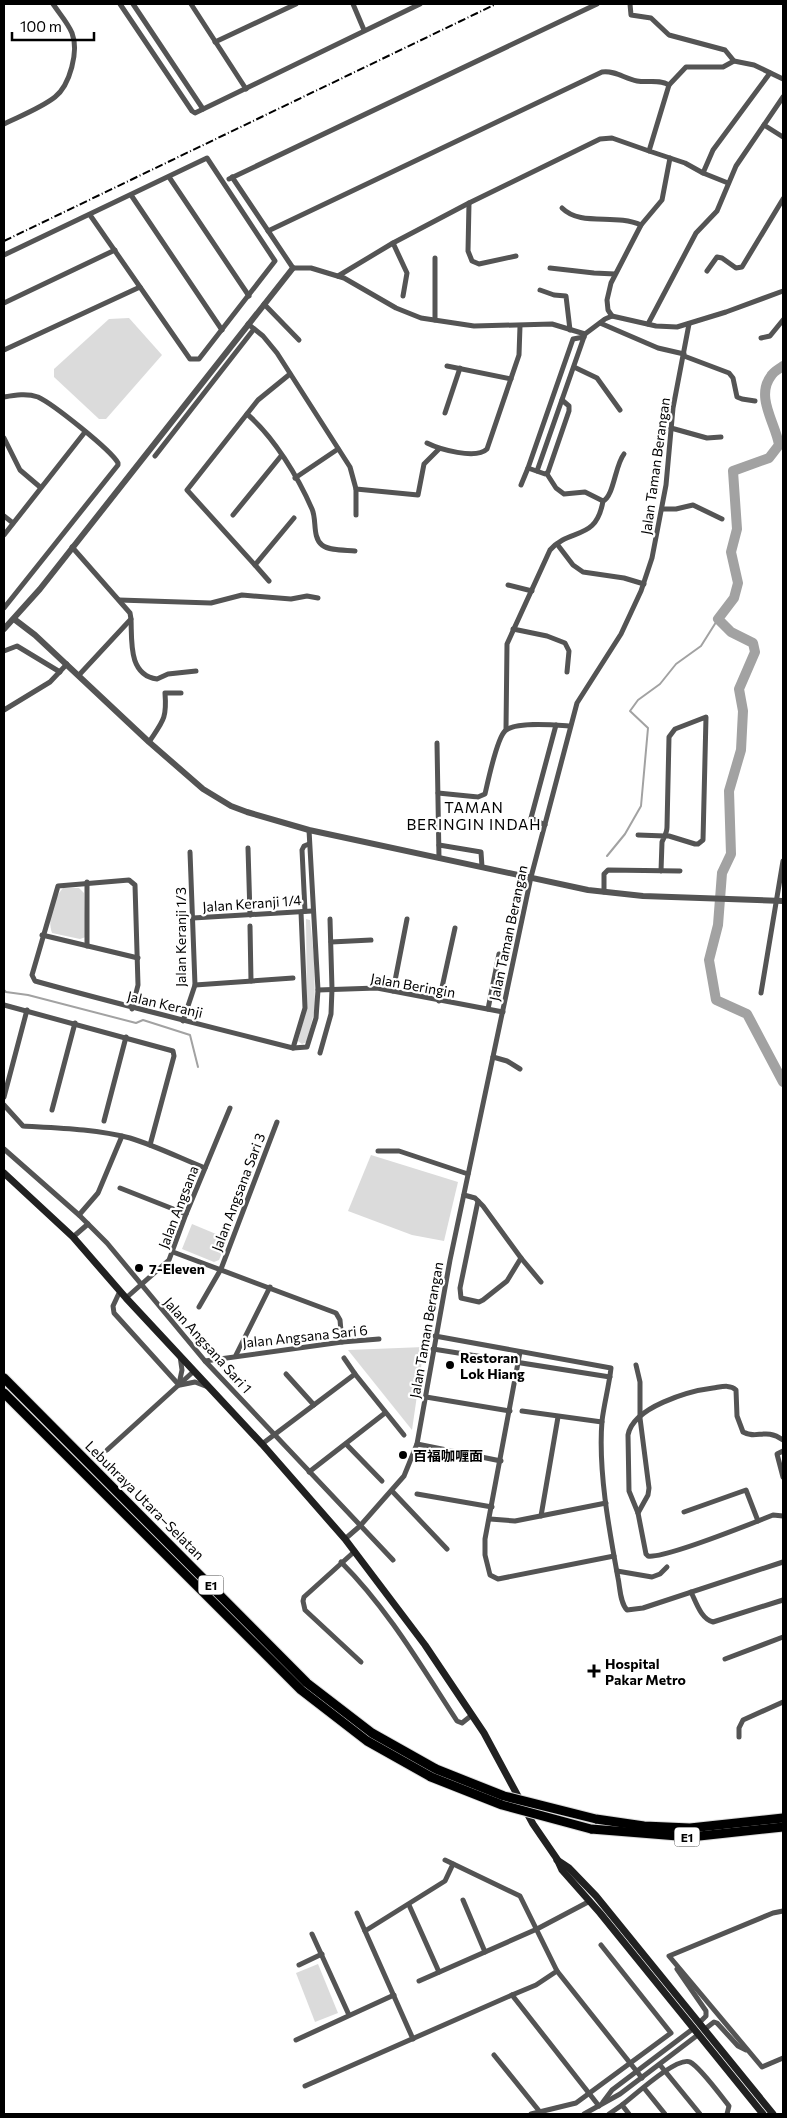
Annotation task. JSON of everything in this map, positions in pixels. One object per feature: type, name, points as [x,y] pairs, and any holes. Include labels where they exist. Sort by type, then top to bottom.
[{"type":"highway","name":"Lebuhraya Utara–Selatan","points":[[4,1378],[307,1683],[372,1733],[433,1773],[504,1796],[596,1819],[644,1826],[690,1828],[783,1818]]},
{"type":"highway","name":"Lebuhraya Utara–Selatan","points":[[4,1393],[301,1690],[367,1741],[502,1805],[591,1829],[690,1837],[783,1827]]},
{"type":"main road","points":[[4,1173],[73,1237],[126,1298],[262,1444],[345,1539],[425,1645],[472,1715],[495,1751],[533,1824],[557,1859],[562,1870],[590,1901],[764,2114]]},
{"type":"main road","points":[[557,1859],[569,1868],[596,1896],[653,1969],[700,2022],[773,2114]]},
{"type":"main road","points":[[694,2028],[700,2022]]},
{"type":"main road","points":[[699,2034],[705,2029]]},
{"type":"street","points":[[4,124],[55,97],[64,88],[70,74],[73,57],[73,36],[53,4]]},
{"type":"street","points":[[120,4],[195,113],[409,6],[420,4]]},
{"type":"street","points":[[133,4],[203,109]]},
{"type":"street","points":[[191,4],[246,89]]},
{"type":"street","points":[[215,42],[296,4]]},
{"type":"street","points":[[353,4],[364,30]]},
{"type":"street","points":[[224,181],[597,4]]},
{"type":"street","points":[[630,4],[631,15],[651,18],[669,35],[725,50],[734,61],[754,65],[783,79]]},
{"type":"street","points":[[649,151],[669,85],[686,67],[723,67],[734,61]]},
{"type":"street","points":[[268,231],[602,72],[613,72],[632,80],[660,82],[669,85]]},
{"type":"street","points":[[703,174],[713,150],[770,72]]},
{"type":"street","points":[[648,324],[696,233],[717,211],[740,160],[783,97]]},
{"type":"street","points":[[764,124],[783,137]]},
{"type":"street","points":[[338,276],[393,243],[469,203],[606,137],[685,163],[703,174],[728,183]]},
{"type":"street","points":[[4,256],[207,158],[224,181],[275,261],[199,359],[190,359],[90,215]]},
{"type":"street","points":[[612,316],[608,310],[607,300],[615,274],[640,225],[662,200],[670,158]]},
{"type":"street","points":[[169,177],[249,296]]},
{"type":"street","points":[[232,178],[293,268]]},
{"type":"street","points":[[131,195],[222,330]]},
{"type":"street","points":[[707,271],[717,257],[722,258],[736,268],[742,267],[783,199]]},
{"type":"street","points":[[469,203],[468,251],[472,261],[479,264],[516,256]]},
{"type":"street","points":[[562,208],[570,215],[578,218],[622,219],[640,225]]},
{"type":"street","points":[[393,243],[407,273],[403,296]]},
{"type":"street","points":[[4,303],[115,250]]},
{"type":"street","points":[[435,258],[435,320]]},
{"type":"street","points":[[293,268],[311,268],[338,276],[403,312],[435,320],[474,326],[552,324],[584,336]]},
{"type":"street","points":[[4,629],[72,547],[293,268]]},
{"type":"street","points":[[550,268],[594,274],[615,274]]},
{"type":"street","points":[[4,350],[140,287]]},
{"type":"street","points":[[540,290],[554,295],[566,296],[570,330]]},
{"type":"street","points":[[521,485],[573,339],[584,336],[612,316],[668,327],[689,324],[783,291]]},
{"type":"street","points":[[264,304],[299,340]]},
{"type":"street","points":[[761,338],[770,336],[783,320]]},
{"type":"street","points":[[600,323],[658,348],[684,355],[729,373],[733,378],[737,397],[755,401]]},
{"type":"street","points":[[248,324],[270,344],[350,467],[356,489],[356,515]]},
{"type":"street","name":"Jalan Taman Berangan","points":[[345,1539],[360,1526],[392,1491],[406,1472],[417,1444],[435,1336],[531,877],[570,726],[581,695],[621,634],[644,584],[654,551],[662,509],[671,428],[689,324]]},
{"type":"street","points":[[427,443],[450,452],[484,452],[487,449],[519,355],[520,326]]},
{"type":"street","points":[[154,456],[254,329]]},
{"type":"street","points":[[537,471],[584,336]]},
{"type":"street","points":[[447,366],[511,379]]},
{"type":"street","points":[[574,367],[596,378],[620,410]]},
{"type":"street","points":[[445,413],[460,368]]},
{"type":"street","points":[[270,581],[187,490],[258,400],[290,374]]},
{"type":"street","points":[[4,397],[24,395],[36,397],[47,402],[118,461],[118,466],[4,608]]},
{"type":"street","points":[[547,474],[569,411],[570,406],[562,400]]},
{"type":"street","points":[[247,414],[265,431],[295,478],[312,510],[316,538],[320,544],[326,548],[355,551]]},
{"type":"street","points":[[671,428],[707,438],[721,437]]},
{"type":"street","points":[[4,535],[85,432]]},
{"type":"street","points":[[4,438],[20,470],[40,487]]},
{"type":"street","points":[[356,489],[418,495],[424,464],[438,448]]},
{"type":"street","points":[[295,478],[338,449]]},
{"type":"street","points":[[438,793],[478,797],[485,794],[500,738],[506,729],[507,644],[513,629],[550,550],[557,544],[591,527],[598,520],[603,501],[608,498],[618,465],[624,454]]},
{"type":"street","points":[[233,515],[281,456]]},
{"type":"street","points":[[528,468],[547,474],[556,488],[564,494],[570,495],[581,492],[603,501]]},
{"type":"street","points":[[662,509],[676,509],[693,505],[722,519]]},
{"type":"street","points":[[4,516],[13,523]]},
{"type":"street","points":[[255,565],[294,518]]},
{"type":"street","points":[[557,544],[573,565],[583,572],[624,578],[644,584]]},
{"type":"street","points":[[72,547],[130,613],[134,660],[137,668],[145,676],[157,679],[173,673],[196,670]]},
{"type":"street","points":[[508,586],[532,591]]},
{"type":"street","points":[[119,600],[211,603],[242,595],[291,600],[307,596],[318,598]]},
{"type":"street","points":[[14,619],[35,634],[149,742],[203,789],[216,798],[247,812],[309,830],[604,892],[643,896],[780,901]]},
{"type":"street","points":[[79,676],[131,619]]},
{"type":"street","points":[[513,629],[547,636],[565,643],[569,651],[567,672]]},
{"type":"street","points":[[4,652],[16,646],[60,672]]},
{"type":"street","points":[[4,710],[50,682],[68,664]]},
{"type":"street","points":[[149,742],[164,719],[167,707],[165,693],[181,693]]},
{"type":"street","points":[[638,835],[665,836],[695,844],[701,843],[706,717],[675,729],[669,737],[667,827],[665,836],[661,848],[661,871]]},
{"type":"street","points":[[506,729],[518,726],[570,726]]},
{"type":"street","points":[[545,825],[531,818],[556,726]]},
{"type":"street","points":[[437,743],[439,858]]},
{"type":"street","points":[[309,830],[312,911],[318,990]]},
{"type":"street","points":[[293,1048],[305,1008],[302,850],[304,846],[309,844]]},
{"type":"street","points":[[439,846],[481,852],[482,867]]},
{"type":"street","points":[[248,848],[250,915]]},
{"type":"street","name":"Jalan Keranji 1/3","points":[[183,1021],[195,985],[190,852]]},
{"type":"street","points":[[761,993],[780,901],[783,861]]},
{"type":"street","points":[[604,892],[604,874],[608,870],[680,871]]},
{"type":"street","points":[[132,1009],[138,985],[138,958],[135,885],[129,880],[87,882],[58,886],[42,935],[138,958]]},
{"type":"street","points":[[87,882],[87,946]]},
{"type":"street","name":"Jalan Keranji 1/4","points":[[193,918],[312,911]]},
{"type":"street","points":[[320,1053],[331,1014],[330,919]]},
{"type":"street","points":[[393,991],[406,919]]},
{"type":"street","points":[[250,926],[251,981]]},
{"type":"street","points":[[439,1001],[455,928]]},
{"type":"street","name":"Jalan Keranji","points":[[42,935],[32,979],[132,1009],[194,1022],[293,1048],[305,1049],[308,1045],[316,1018],[318,990]]},
{"type":"street","points":[[331,942],[371,940]]},
{"type":"street","points":[[488,1010],[499,954]]},
{"type":"street","points":[[195,985],[292,978]]},
{"type":"street","name":"Jalan Beringin","points":[[318,990],[368,988],[503,1012]]},
{"type":"street","points":[[4,1005],[171,1049],[174,1053],[150,1145]]},
{"type":"street","points":[[4,1097],[28,1010]]},
{"type":"street","points":[[52,1110],[75,1023]]},
{"type":"street","points":[[104,1121],[126,1037]]},
{"type":"street","points":[[493,1057],[507,1061],[520,1069]]},
{"type":"street","points":[[4,1105],[23,1126],[122,1136],[150,1145],[205,1168]]},
{"type":"street","name":"Jalan Angsana","points":[[126,1298],[164,1267],[173,1252],[186,1214],[230,1108]]},
{"type":"street","name":"Jalan Angsana Sari 3","points":[[199,1307],[220,1269],[277,1122]]},
{"type":"street","points":[[79,1215],[98,1192],[122,1136]]},
{"type":"street","name":"Jalan Angsana Sari 1","points":[[4,1149],[79,1215],[107,1243],[205,1361],[393,1560]]},
{"type":"street","points":[[378,1151],[399,1151],[468,1174]]},
{"type":"street","points":[[120,1188],[186,1214]]},
{"type":"street","points":[[464,1195],[478,1201],[541,1282]]},
{"type":"street","points":[[478,1201],[460,1288],[461,1298],[478,1302],[483,1300],[507,1281],[521,1258]]},
{"type":"street","points":[[73,1237],[88,1224]]},
{"type":"street","points":[[173,1252],[336,1313],[340,1320],[342,1342]]},
{"type":"street","points":[[236,1355],[270,1288]]},
{"type":"street","points":[[120,1291],[112,1311],[179,1385]]},
{"type":"street","points":[[435,1336],[612,1368],[602,1422],[606,1503],[624,1608],[627,1610],[643,1608],[783,1562]]},
{"type":"street","name":"Jalan Angsana Sari 6","points":[[205,1361],[236,1355],[379,1339]]},
{"type":"street","points":[[433,1349],[610,1377]]},
{"type":"street","points":[[520,1352],[486,1539],[485,1555],[490,1575],[494,1579],[498,1579],[614,1556]]},
{"type":"street","points":[[179,1385],[182,1370],[180,1356]]},
{"type":"street","points":[[344,1358],[404,1435]]},
{"type":"street","points":[[636,1365],[641,1391],[640,1418],[649,1492],[638,1513]]},
{"type":"street","points":[[107,1450],[194,1371]]},
{"type":"street","points":[[286,1374],[314,1404]]},
{"type":"street","points":[[262,1444],[355,1374]]},
{"type":"street","points":[[179,1385],[195,1382],[209,1387]]},
{"type":"street","points":[[783,1440],[773,1434],[749,1434],[743,1432],[737,1416],[736,1390],[732,1386],[681,1394],[659,1404],[640,1418],[630,1429],[628,1436],[629,1491],[638,1513],[646,1554],[651,1557],[777,1514],[783,1516]]},
{"type":"street","points":[[426,1397],[510,1412]]},
{"type":"street","points":[[522,1411],[602,1422]]},
{"type":"street","points":[[309,1472],[385,1413]]},
{"type":"street","points":[[541,1516],[558,1417]]},
{"type":"street","points":[[346,1444],[382,1481]]},
{"type":"street","points":[[417,1444],[501,1461]]},
{"type":"street","points":[[783,1451],[777,1454],[783,1477]]},
{"type":"street","points":[[684,1512],[746,1490],[758,1521]]},
{"type":"street","points":[[392,1491],[447,1549]]},
{"type":"street","points":[[417,1494],[492,1508]]},
{"type":"street","points":[[490,1519],[509,1522],[606,1503]]},
{"type":"street","points":[[354,1551],[304,1597],[303,1606],[361,1662]]},
{"type":"street","points":[[341,1562],[364,1585],[408,1645],[457,1721],[462,1723],[472,1715]]},
{"type":"street","points":[[617,1571],[656,1576],[667,1567]]},
{"type":"street","points":[[691,1592],[702,1614],[709,1621],[713,1622],[783,1600]]},
{"type":"street","points":[[725,1659],[783,1637]]},
{"type":"street","points":[[739,1737],[739,1728],[743,1720],[783,1702]]},
{"type":"street","points":[[445,1860],[515,1892],[523,1901],[557,1971],[642,2078]]},
{"type":"street","points":[[366,1931],[445,1881],[453,1864]]},
{"type":"street","points":[[462,1900],[485,1952]]},
{"type":"street","points":[[419,1981],[537,1929],[590,1901]]},
{"type":"street","points":[[409,1905],[439,1972]]},
{"type":"street","points":[[783,1911],[773,1913],[669,1956],[762,2067],[783,2058]]},
{"type":"street","points":[[357,1914],[413,2039]]},
{"type":"street","points":[[312,1934],[349,2015]]},
{"type":"street","points":[[531,2114],[570,2105],[590,2093],[671,2034],[601,1944]]},
{"type":"street","points":[[299,1965],[322,1954]]},
{"type":"street","points":[[676,1965],[679,1973],[706,2011],[706,2016],[700,2022]]},
{"type":"street","points":[[305,2086],[536,1985],[557,1971]]},
{"type":"street","points":[[296,2040],[394,1995]]},
{"type":"street","points":[[512,1995],[590,2093],[601,2104]]},
{"type":"street","points":[[705,2029],[714,2022],[716,2023],[738,2046],[749,2052]]},
{"type":"street","points":[[601,2104],[612,2090],[694,2028]]},
{"type":"street","points":[[584,2114],[620,2094],[699,2034]]},
{"type":"street","points":[[494,2055],[540,2112]]},
{"type":"street","points":[[609,2114],[665,2071],[684,2061],[696,2067],[729,2106],[727,2114]]},
{"type":"street","points":[[660,2064],[700,2114]]},
{"type":"street","points":[[644,2088],[665,2114]]},
{"type":"street","points":[[622,2105],[629,2114]]},
{"type":"shaded area","points":[[129,318],[162,355],[106,419],[99,419],[54,377],[54,369],[109,319]]},
{"type":"shaded area","points":[[63,888],[79,888],[84,893],[86,937],[80,939],[52,933],[50,922],[52,909],[56,898]]},
{"type":"shaded area","points":[[306,919],[310,920],[314,957],[315,1008],[307,1042],[302,1044],[298,1041],[307,1007]]},
{"type":"shaded area","points":[[371,1155],[458,1182],[444,1241],[412,1235],[348,1211]]},
{"type":"shaded area","points":[[192,1224],[228,1239],[219,1260],[214,1262],[182,1249]]},
{"type":"shaded area","points":[[424,1347],[412,1430],[348,1350]]},
{"type":"shaded area","points":[[318,1964],[338,2013],[315,2022],[296,1973]]},
{"type":"waterway","points":[[783,366],[772,375],[765,393],[768,410],[779,445],[769,458],[733,471],[737,529],[731,552],[738,583],[734,598],[718,619],[731,632],[753,643],[755,652],[739,689],[743,711],[741,750],[729,791],[731,854],[722,873],[718,925],[709,960],[716,1000],[747,1014],[783,1082]]},
{"type":"waterway","points":[[607,856],[625,834],[641,806],[648,728],[630,711],[638,700],[660,684],[676,664],[701,646],[718,619]]},
{"type":"waterway","points":[[4,990],[136,1023],[143,1020],[190,1035],[198,1067]]},
{"type":"railway","points":[[4,241],[496,4]]},
{"type":"place","name":"7-Eleven","points":[[139,1268]]},
{"type":"place","name":"Restoran Lok Hiang","points":[[450,1365]]},
{"type":"place","name":"百福咖喱面","points":[[403,1455]]},
{"type":"place","name":"Hospital Pakar Metro","points":[[594,1671]]},
{"type":"district","name":"TAMAN BERINGIN INDAH","points":[[474,816]]}]
